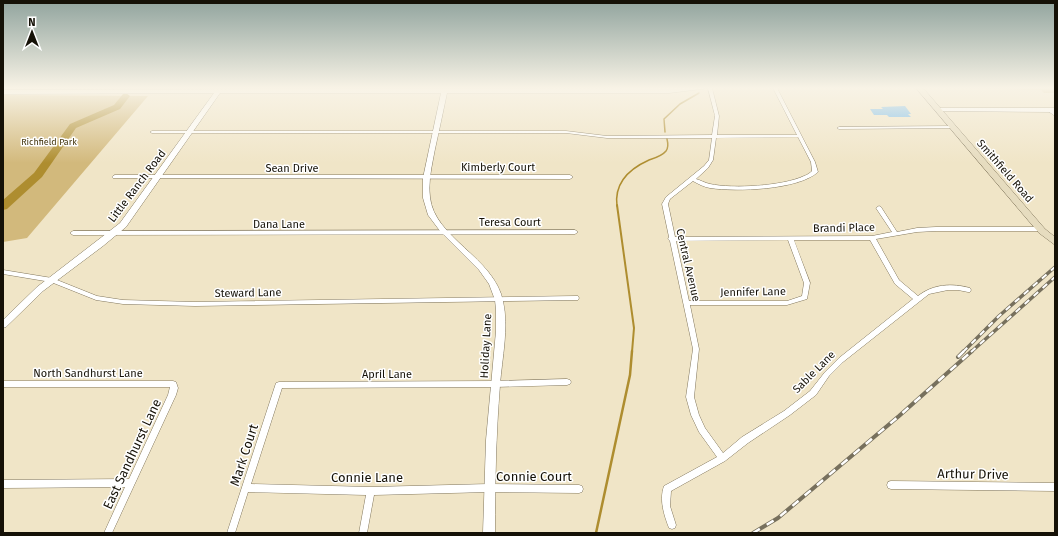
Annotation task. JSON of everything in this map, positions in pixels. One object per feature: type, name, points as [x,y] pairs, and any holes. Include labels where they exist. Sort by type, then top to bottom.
[{"type":"main road","name":"Smithfield Road","points":[[941,113],[1041,230],[1055,242]]},
{"type":"main road","name":"Smithfield Road","points":[[1041,230],[1043,236],[1055,250]]},
{"type":"street","name":"Little Ranch Road","points":[[3,325],[40,289],[113,234],[130,217],[203,113]]},
{"type":"street","name":"Holiday Lane","points":[[440,113],[424,190],[426,203],[437,222],[446,233],[480,267],[489,279],[498,300],[500,328],[489,488],[489,533]]},
{"type":"street","name":"Central Avenue","points":[[716,113],[715,136],[711,160],[706,167],[668,198],[665,204],[671,239],[696,349],[690,396],[695,415],[702,430],[722,458]]},
{"type":"street","points":[[692,179],[708,186],[772,186],[802,180],[815,172],[815,166],[788,113]]},
{"type":"street","points":[[839,128],[953,127]]},
{"type":"street","points":[[152,132],[566,132],[607,137],[799,136]]},
{"type":"street","name":"Sean Drive","points":[[115,177],[426,178]]},
{"type":"street","name":"Kimberly Court","points":[[426,178],[570,177]]},
{"type":"street","points":[[878,208],[896,234]]},
{"type":"street","name":"Brandi Place","points":[[671,239],[872,238],[936,229],[1041,230]]},
{"type":"street","name":"Teresa Court","points":[[446,233],[575,232]]},
{"type":"street","name":"Dana Lane","points":[[73,233],[446,233]]},
{"type":"street","name":"Jennifer Lane","points":[[686,303],[787,303],[805,297],[807,283],[790,238]]},
{"type":"street","points":[[872,238],[897,282],[916,299]]},
{"type":"street","name":"Steward Lane","points":[[3,272],[52,280],[96,298],[123,302],[195,304],[576,298]]},
{"type":"street","name":"Sable Lane","points":[[672,525],[666,506],[667,489],[722,458],[745,440],[787,413],[812,393],[827,374],[841,360],[926,292],[938,288],[959,287],[968,290]]},
{"type":"street","name":"April Lane","points":[[279,385],[495,384],[567,382]]},
{"type":"street","name":"North Sandhurst Lane","points":[[3,384],[173,384]]},
{"type":"street","name":"East Sandhurst Lane","points":[[108,533],[172,395],[174,388],[173,384]]},
{"type":"street","name":"Mark Court","points":[[231,533],[279,385]]},
{"type":"street","points":[[3,484],[131,483]]},
{"type":"street","name":"Arthur Drive","points":[[891,485],[1055,487]]},
{"type":"street","name":"Connie Lane","points":[[246,488],[371,491],[489,488]]},
{"type":"street","name":"Connie Court","points":[[489,488],[579,489]]},
{"type":"street","points":[[363,533],[371,491]]},
{"type":"green space","name":"Richfield Park","points":[[3,113],[134,113],[27,238],[3,242]]},
{"type":"building","points":[[873,113],[910,113],[911,114],[908,114],[911,117],[889,117],[887,115],[874,115]]},
{"type":"waterway","points":[[3,206],[38,175],[73,126],[103,113]]},
{"type":"waterway","points":[[665,132],[664,119],[670,113]]},
{"type":"waterway","points":[[617,205],[618,190],[624,178],[635,168],[664,153],[668,146],[667,139]]},
{"type":"waterway","points":[[617,205],[634,328],[632,352]]},
{"type":"waterway","points":[[596,533],[630,375],[632,351]]},
{"type":"railway","points":[[958,357],[999,316],[1055,267]]},
{"type":"railway","points":[[971,352],[1055,277]]},
{"type":"railway","points":[[753,533],[778,518],[899,416],[972,351]]}]
